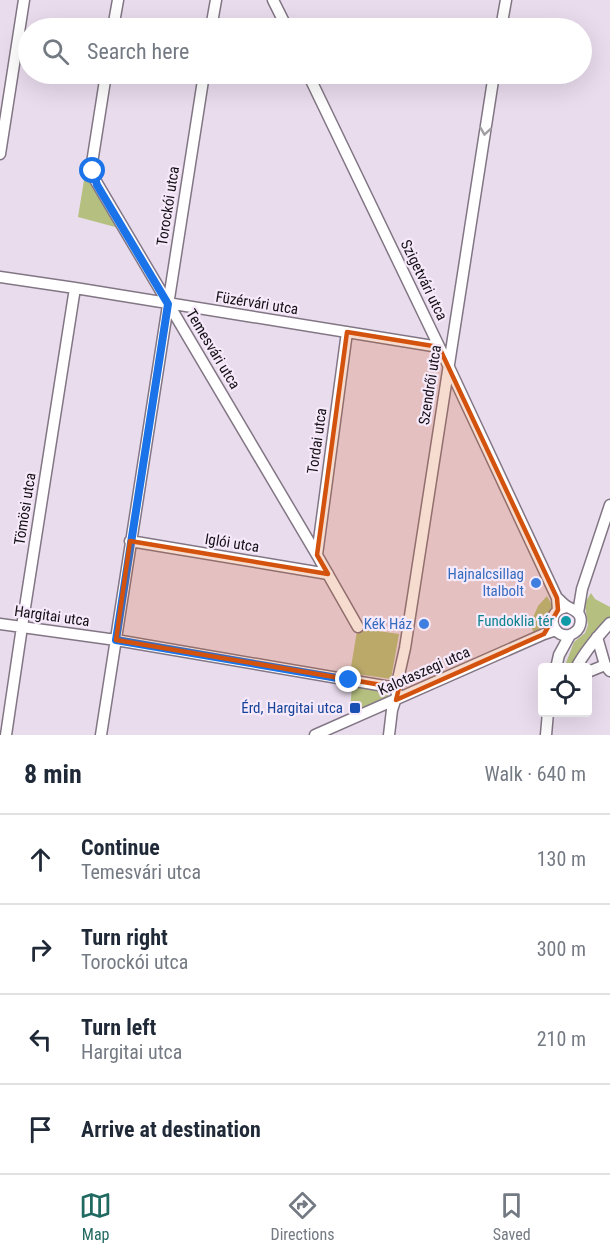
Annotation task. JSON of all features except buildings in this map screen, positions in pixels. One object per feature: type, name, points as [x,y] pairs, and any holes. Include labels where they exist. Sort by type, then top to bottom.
[{"type":"street","points":[[21,18],[24,0]]},
{"type":"street","points":[[115,18],[118,0]]},
{"type":"street","points":[[213,18],[216,0]]},
{"type":"street","points":[[273,0],[281,18]]},
{"type":"street","points":[[503,18],[506,0]]},
{"type":"street","points":[[0,154],[18,38]]},
{"type":"street","name":"Temesvári utca","points":[[104,84],[92,163],[94,178],[358,627]]},
{"type":"street","name":"Torockói utca","points":[[101,735],[202,84]]},
{"type":"street","name":"Szigetvári utca","points":[[313,84],[563,608]]},
{"type":"street","name":"Szendrői utca","points":[[389,735],[392,710],[398,694],[396,688],[405,648],[492,84]]},
{"type":"street","name":"Füzérvári utca","points":[[0,277],[439,347]]},
{"type":"street","name":"Tömösi utca","points":[[6,735],[75,288]]},
{"type":"street","name":"Tordai utca","points":[[317,555],[347,332]]},
{"type":"street","points":[[560,631],[575,632],[579,628],[581,622],[578,613],[582,589],[610,505]]},
{"type":"street","name":"Iglói utca","points":[[130,541],[328,574]]},
{"type":"street","points":[[557,663],[560,631],[553,617],[582,589]]},
{"type":"street","points":[[563,608],[575,610],[578,613]]},
{"type":"street","points":[[579,663],[610,623]]},
{"type":"street","name":"Hargitai utca","points":[[0,624],[116,640],[396,688]]},
{"type":"street","name":"Kalotaszegi utca","points":[[315,735],[544,634],[560,631]]},
{"type":"street","points":[[592,671],[607,668],[597,637]]},
{"type":"street","points":[[546,735],[548,717]]},
{"type":"highlighted area","points":[[347,332],[439,347],[557,598],[558,610],[544,634],[396,700],[399,688],[116,640],[130,541],[328,574],[317,555]]},
{"type":"green space","points":[[86,168],[90,168],[119,228],[78,217]]},
{"type":"green space","points":[[591,593],[595,599],[610,607],[610,617],[582,649],[574,663],[566,663],[574,642],[585,633],[588,625],[586,601]]},
{"type":"green space","points":[[547,596],[553,607],[547,616],[548,625],[533,632],[531,622],[538,606]]},
{"type":"green space","points":[[364,629],[399,634],[391,679],[350,673],[357,631]]},
{"type":"green space","points":[[352,683],[388,692],[388,697],[350,713]]},
{"type":"place","name":"Hajnalcsillag Italbolt","points":[[536,583]]},
{"type":"place","name":"Fundoklia tér","points":[[566,621]]},
{"type":"place","name":"Kék Ház","points":[[424,624]]},
{"type":"place","name":"Érd, Hargitai utca","points":[[355,708]]},
{"type":"route","points":[[93,171],[97,185],[168,304],[116,640],[349,680]]}]
